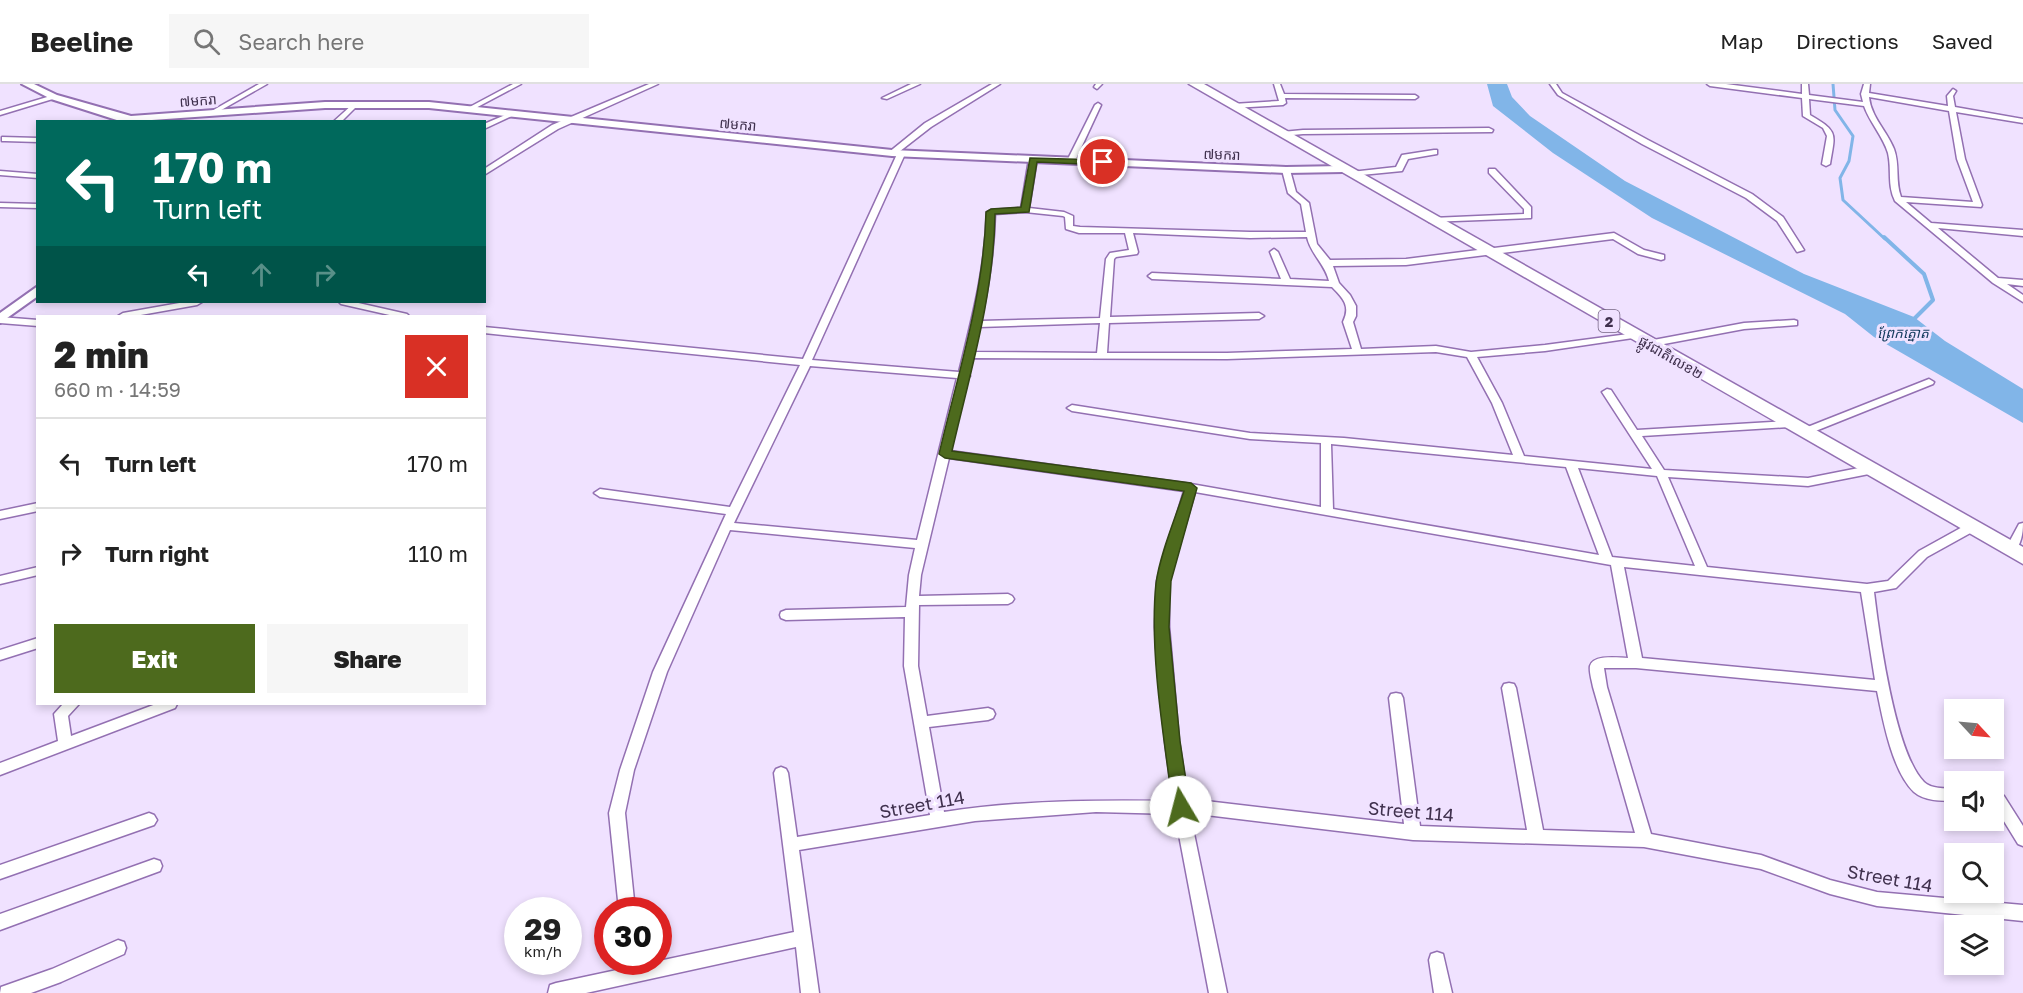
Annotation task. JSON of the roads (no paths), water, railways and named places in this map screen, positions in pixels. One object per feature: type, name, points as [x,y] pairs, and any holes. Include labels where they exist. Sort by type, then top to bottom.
[{"type":"highway","name":"ផ្លូវជាតិលេខ២","points":[[1195,84],[2017,554]]},
{"type":"street","points":[[27,84],[54,97],[130,120]]},
{"type":"street","points":[[214,112],[264,84]]},
{"type":"street","points":[[468,110],[518,84]]},
{"type":"street","points":[[486,172],[567,121],[655,84]]},
{"type":"street","points":[[885,98],[917,84]]},
{"type":"street","points":[[626,897],[617,813],[627,770],[660,672],[726,526],[806,363],[896,153],[928,125],[997,84]]},
{"type":"street","points":[[1233,106],[1283,102],[1277,84]]},
{"type":"street","points":[[1553,84],[1560,94],[1749,196],[1780,219],[1800,250]]},
{"type":"street","points":[[1710,84],[1866,104]]},
{"type":"street","points":[[1805,84],[1807,116],[1826,128],[1831,136],[1826,164]]},
{"type":"street","points":[[1867,84],[1864,94],[1866,104],[1890,149],[1894,168],[1891,185],[1898,199],[1932,225],[1996,281],[2023,299]]},
{"type":"street","points":[[1898,199],[1971,207],[1978,205],[1960,159],[1950,96],[1953,91]]},
{"type":"street","points":[[1864,94],[2023,121]]},
{"type":"street","points":[[1281,96],[1415,96]]},
{"type":"street","points":[[0,113],[54,97]]},
{"type":"street","points":[[338,120],[355,105]]},
{"type":"street","name":"៧មករា","points":[[130,120],[214,112],[355,105],[429,105],[567,121],[896,153],[1347,171]]},
{"type":"street","points":[[1071,161],[1098,105]]},
{"type":"street","points":[[486,126],[512,114]]},
{"type":"street","points":[[1282,135],[1303,132],[1489,130]]},
{"type":"street","points":[[5,139],[36,140]]},
{"type":"street","points":[[1347,171],[1400,169],[1405,157],[1434,152]]},
{"type":"street","points":[[1025,210],[1033,159]]},
{"type":"street","points":[[1286,170],[1292,193],[1305,203],[1313,244],[1327,263],[1334,284],[1353,307],[1353,313],[1348,321],[1357,350]]},
{"type":"street","points":[[1432,220],[1528,216],[1528,209],[1492,171]]},
{"type":"street","points":[[0,173],[36,177]]},
{"type":"street","points":[[0,205],[36,206]]},
{"type":"street","points":[[939,819],[911,666],[912,607],[923,545],[965,375],[967,355],[989,257],[991,212],[1025,210],[1069,216],[1069,227],[1074,229],[1250,236],[1310,234]]},
{"type":"street","points":[[1932,225],[2023,233]]},
{"type":"street","points":[[1102,354],[1111,256],[1134,252],[1128,230]]},
{"type":"street","points":[[1327,263],[1406,262],[1490,254],[1614,236],[1641,252],[1661,257]]},
{"type":"street","points":[[1274,252],[1286,281]]},
{"type":"street","points":[[1152,276],[1334,284]]},
{"type":"street","points":[[1996,281],[2023,283]]},
{"type":"street","points":[[0,319],[36,292]]},
{"type":"street","points":[[128,315],[192,303]]},
{"type":"street","points":[[348,303],[400,315]]},
{"type":"street","points":[[974,324],[1259,316]]},
{"type":"street","points":[[0,319],[36,323]]},
{"type":"street","points":[[1648,344],[1744,326],[1794,323]]},
{"type":"street","points":[[486,330],[806,363],[965,375]]},
{"type":"street","points":[[967,355],[1227,356],[1357,350],[1436,350],[1471,355],[1545,348],[1633,335]]},
{"type":"street","points":[[1471,355],[1497,403],[1520,459]]},
{"type":"street","points":[[1636,433],[1796,428],[1929,382]]},
{"type":"street","points":[[1607,392],[1661,473],[1703,571]]},
{"type":"street","points":[[1072,408],[1250,436],[1326,440],[1661,473],[1808,482],[1869,470]]},
{"type":"street","points":[[1326,440],[1327,511]]},
{"type":"street","points":[[945,454],[1191,488],[1612,560],[1867,588],[1892,585],[1923,554],[1970,528]]},
{"type":"street","points":[[1571,465],[1612,560],[1636,663]]},
{"type":"street","points":[[1191,488],[1163,581],[1162,627],[1172,741],[1181,807],[1218,993]]},
{"type":"street","points":[[600,493],[734,511]]},
{"type":"street","points":[[0,515],[36,507]]},
{"type":"street","points":[[726,526],[923,545]]},
{"type":"street","points":[[2017,554],[2023,527]]},
{"type":"street","points":[[0,580],[36,571]]},
{"type":"street","points":[[1867,588],[1882,686],[1908,769],[1918,786],[1930,793],[1944,794]]},
{"type":"street","points":[[786,615],[1008,599]]},
{"type":"street","points":[[0,655],[36,644]]},
{"type":"street","points":[[1644,840],[1640,819],[1600,687],[1597,666],[1603,663],[1636,663],[1882,686]]},
{"type":"street","points":[[1509,688],[1536,836]]},
{"type":"street","points":[[1396,698],[1413,833]]},
{"type":"street","points":[[65,743],[61,714],[71,705]]},
{"type":"street","points":[[0,769],[167,705]]},
{"type":"street","points":[[920,723],[988,714]]},
{"type":"street","points":[[781,773],[810,993]]},
{"type":"street","name":"Street 114","points":[[790,845],[939,819],[1041,808],[1181,807],[1307,818],[1413,833],[1644,840],[1761,862],[1830,887],[1877,899],[2023,913]]},
{"type":"street","points":[[2004,809],[2023,839]]},
{"type":"street","points":[[0,872],[149,820]]},
{"type":"street","points":[[0,922],[154,866]]},
{"type":"street","points":[[672,961],[802,938]]},
{"type":"street","points":[[8,993],[118,948]]},
{"type":"street","points":[[1437,960],[1443,993]]},
{"type":"street","points":[[556,991],[607,975]]},
{"type":"water","name":"ព្រែកត្នោត","points":[[1487,84],[1507,84],[1512,97],[1530,116],[1625,181],[1804,274],[1914,317],[1945,341],[2023,389],[2023,423],[1874,337],[1845,314],[1652,218],[1553,153],[1493,106]]},
{"type":"waterway","points":[[1833,84],[1835,110],[1853,136],[1849,161],[1840,178],[1843,200],[1885,239]]},
{"type":"waterway","points":[[1884,237],[1924,274],[1933,300],[1912,321]]}]
